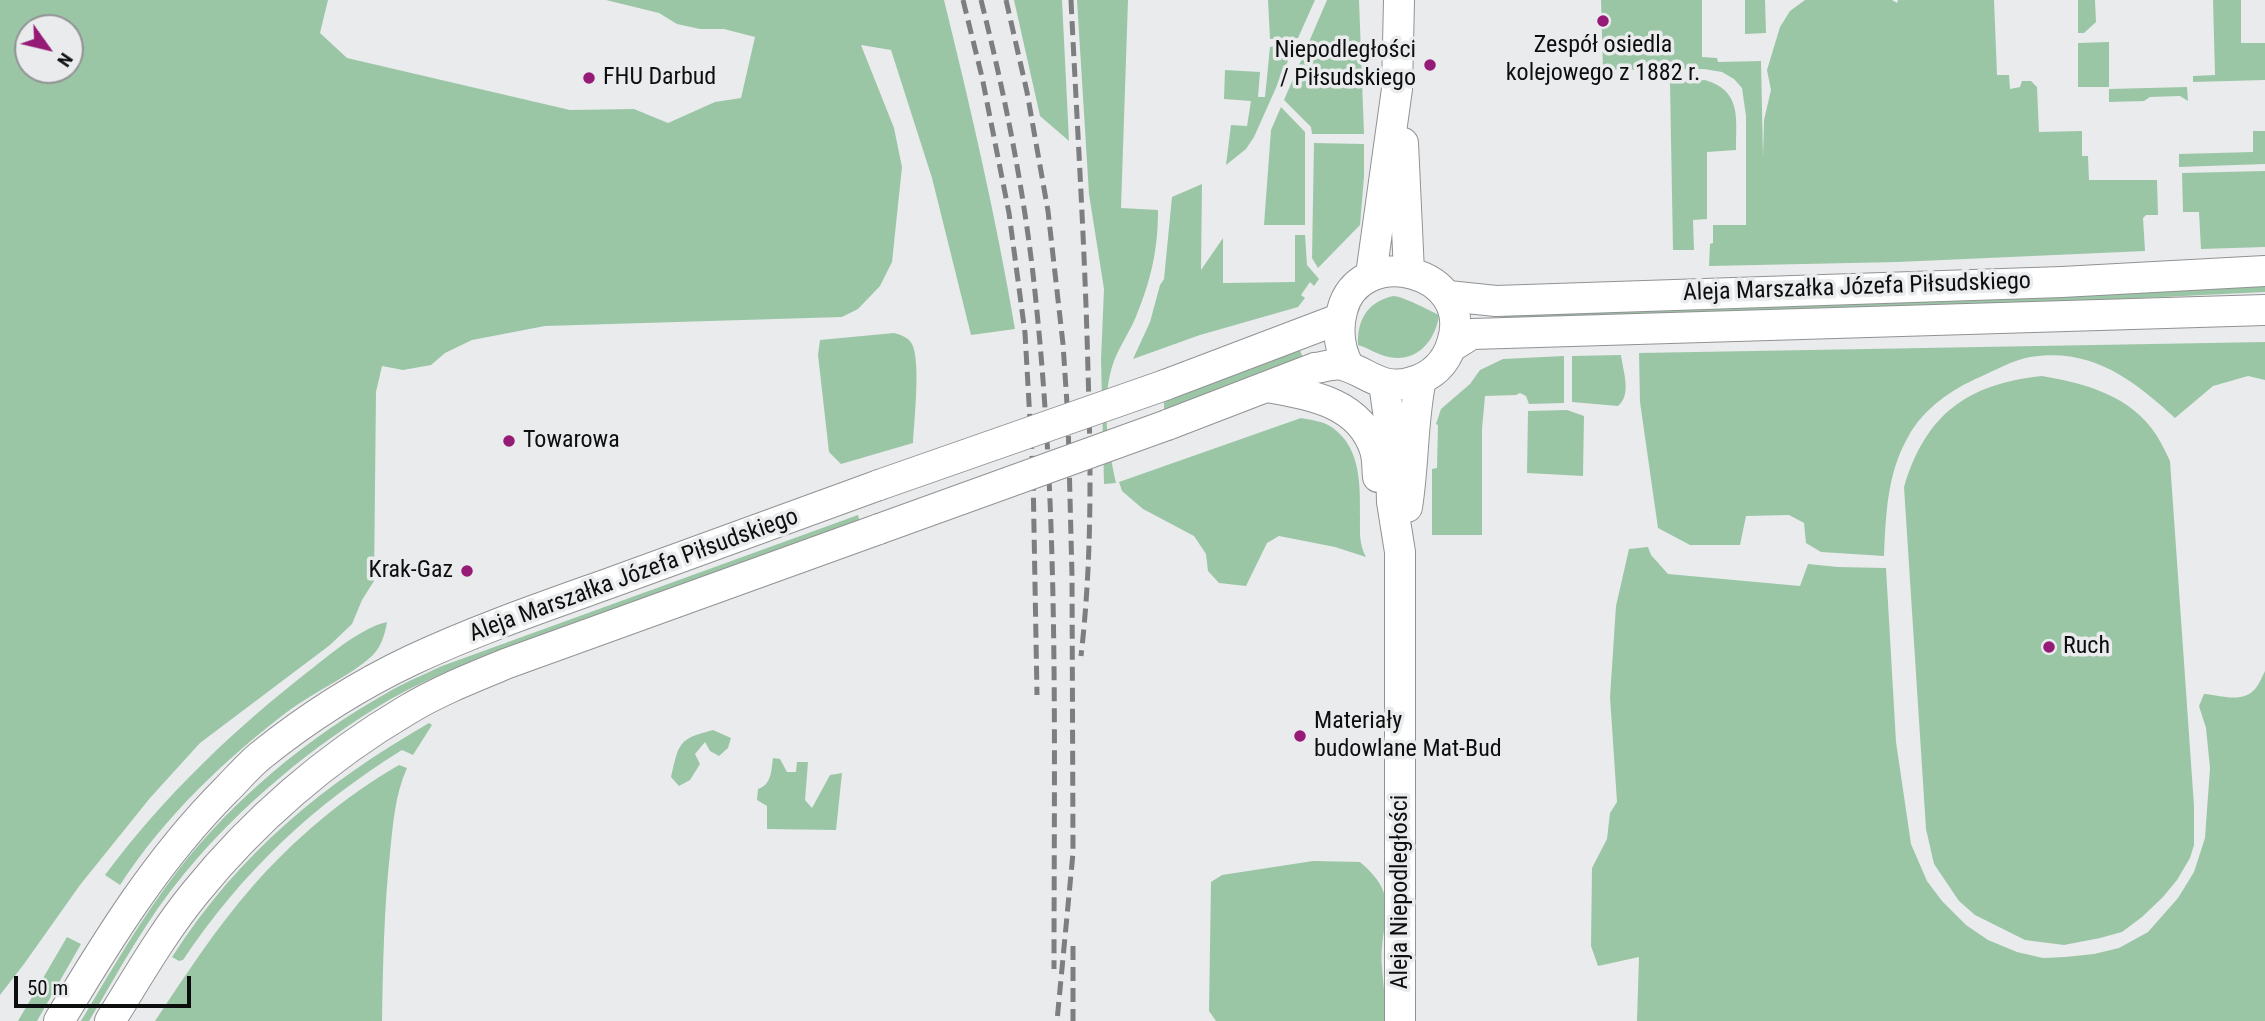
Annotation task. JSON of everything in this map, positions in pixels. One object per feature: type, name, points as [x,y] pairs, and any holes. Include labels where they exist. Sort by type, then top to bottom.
[{"type":"street","points":[[1371,275],[1397,89],[1399,0]]},
{"type":"street","points":[[1398,62],[1409,272]]},
{"type":"street","points":[[1389,271],[1409,272],[1434,284],[1448,296],[1455,317],[1455,333],[1451,347],[1444,362],[1433,373],[1421,379],[1403,384],[1373,380],[1349,368],[1342,355],[1339,319],[1344,302],[1354,289],[1371,275],[1389,271]]},
{"type":"street","name":"Aleja Marszałka Józefa Piłsudskiego","points":[[1448,296],[1496,301],[2048,282],[2265,271]]},
{"type":"street","name":"Aleja Marszałka Józefa Piłsudskiego","points":[[1451,347],[1472,334],[2265,310]]},
{"type":"street","name":"Aleja Marszałka Józefa Piłsudskiego","points":[[59,1021],[133,902],[210,806],[259,757],[313,718],[372,681],[412,660],[498,624],[879,485],[1165,385],[1339,319]]},
{"type":"street","name":"Aleja Marszałka Józefa Piłsudskiego","points":[[110,1021],[163,937],[195,893],[243,838],[312,777],[406,710],[508,663],[1315,369],[1339,364],[1349,368]]},
{"type":"street","name":"Aleja Niepodległości","points":[[1400,552],[1412,481],[1417,400],[1421,379]]},
{"type":"street","name":"Aleja Niepodległości","points":[[1384,383],[1390,426],[1392,502],[1400,552],[1400,1021]]},
{"type":"street","points":[[1267,387],[1325,400],[1340,407],[1359,422],[1373,444],[1377,477],[1392,502]]},
{"type":"green space","points":[[0,0],[328,0],[320,33],[347,58],[570,110],[634,109],[668,123],[715,102],[741,98],[755,37],[724,29],[700,29],[677,24],[659,13],[606,0],[944,0],[1000,246],[1015,329],[971,335],[932,178],[891,50],[861,45],[894,128],[902,167],[892,262],[880,286],[858,309],[842,317],[545,326],[472,340],[445,353],[431,365],[403,370],[382,366],[376,392],[374,581],[352,624],[330,645],[200,743],[150,798],[80,885],[0,995]]},
{"type":"green space","points":[[1014,0],[1062,0],[1069,141],[1040,116]]},
{"type":"green space","points":[[1077,0],[1128,0],[1121,208],[1158,210],[1155,252],[1145,292],[1114,361],[1109,381],[1107,425],[1116,483],[1104,484],[1101,360],[1104,289],[1089,194]]},
{"type":"green space","points":[[1268,0],[1315,0],[1298,38],[1270,39]]},
{"type":"green space","points":[[1327,0],[1359,0],[1364,134],[1312,134],[1311,127],[1284,100]]},
{"type":"green space","points":[[1601,0],[1702,0],[1702,57],[1717,58],[1718,62],[1761,61],[1763,157],[1764,120],[1771,90],[1767,70],[1780,27],[1790,11],[1805,0],[1892,0],[1897,3],[1898,0],[1994,0],[1997,75],[2009,75],[2010,89],[2020,87],[2022,81],[2031,81],[2037,87],[2039,132],[2082,131],[2082,156],[2088,156],[2089,180],[2157,180],[2158,215],[2146,215],[2143,218],[2145,251],[1898,262],[1709,266],[1713,225],[1746,225],[1746,116],[1742,88],[1722,72],[1704,69],[1603,70]]},
{"type":"green space","points":[[1745,0],[1765,0],[1766,33],[1745,34]]},
{"type":"green space","points":[[2078,0],[2095,0],[2096,22],[2084,33],[2078,33]]},
{"type":"green space","points":[[2213,0],[2241,0],[2241,43],[2265,43],[2265,80],[2193,82],[2193,76],[2215,75]]},
{"type":"green space","points":[[2109,42],[2109,87],[2078,87],[2078,43]]},
{"type":"green space","points":[[1296,43],[1254,137],[1246,149],[1226,165],[1231,125],[1247,126],[1251,101],[1224,99],[1225,70],[1260,72],[1258,97],[1265,97],[1270,47]]},
{"type":"green space","points":[[1705,80],[1717,85],[1731,99],[1736,117],[1736,150],[1707,152],[1707,219],[1693,220],[1694,250],[1673,250],[1670,83]]},
{"type":"green space","points":[[2187,87],[2188,101],[2180,96],[2109,102],[2109,89]]},
{"type":"green space","points":[[1281,107],[1305,132],[1305,225],[1264,225],[1271,130]]},
{"type":"green space","points":[[2253,131],[2265,131],[2265,164],[2179,167],[2179,154],[2253,152]]},
{"type":"green space","points":[[1314,143],[1364,144],[1360,225],[1318,268],[1312,258]]},
{"type":"green space","points":[[2265,171],[2265,247],[2201,249],[2199,212],[2183,212],[2182,173]]},
{"type":"green space","points":[[1202,184],[1201,270],[1223,238],[1223,283],[1295,282],[1295,235],[1305,235],[1307,265],[1319,279],[1314,286],[1310,282],[1301,295],[1305,298],[1298,307],[1200,335],[1133,359],[1150,322],[1164,279],[1172,197]]},
{"type":"green space","points":[[2265,283],[2265,292],[1503,321],[1503,313]]},
{"type":"green space","points":[[1393,296],[1439,315],[1434,333],[1423,348],[1399,358],[1381,355],[1358,345],[1360,327],[1366,313],[1377,303]]},
{"type":"green space","points":[[894,333],[908,340],[915,353],[917,378],[913,443],[841,464],[829,452],[818,355],[820,340]]},
{"type":"green space","points":[[2265,342],[2265,380],[2248,376],[2213,386],[2175,418],[2127,379],[2110,369],[2072,357],[2052,355],[2024,358],[1969,382],[1930,409],[1914,427],[1901,451],[1889,495],[1884,556],[1821,552],[1806,543],[1804,523],[1789,515],[1746,516],[1740,545],[1690,545],[1658,528],[1640,402],[1639,353]]},
{"type":"green space","points":[[1300,350],[1303,358],[1164,411],[1164,402]]},
{"type":"green space","points":[[1621,355],[1626,389],[1618,406],[1572,402],[1572,356]]},
{"type":"green space","points":[[1564,356],[1564,403],[1529,404],[1526,396],[1520,393],[1485,396],[1482,429],[1482,535],[1432,535],[1432,469],[1437,468],[1436,424],[1441,409],[1470,384],[1480,370],[1503,359]]},
{"type":"green space","name":"Ruch","points":[[2042,376],[2091,388],[2121,401],[2147,422],[2170,461],[2194,806],[2194,845],[2190,858],[2163,897],[2122,932],[2064,945],[2025,940],[1975,915],[1959,901],[1934,864],[1926,829],[1904,487],[1924,440],[1953,407],[1992,386]]},
{"type":"green space","points":[[1567,410],[1584,416],[1583,476],[1527,473],[1528,411]]},
{"type":"green space","points":[[1301,418],[1329,426],[1349,447],[1357,470],[1360,538],[1366,557],[1335,547],[1279,536],[1267,543],[1246,586],[1219,583],[1208,571],[1206,554],[1194,536],[1143,509],[1122,491],[1119,482]]},
{"type":"green space","points":[[858,515],[860,523],[468,663],[408,690],[360,718],[279,778],[229,824],[158,908],[89,1021],[81,1021],[152,906],[200,843],[273,772],[356,711],[399,686],[442,666]]},
{"type":"green space","points":[[1648,547],[1651,555],[1668,574],[1800,586],[1808,564],[1886,568],[1896,742],[1911,844],[1927,881],[1966,925],[1988,940],[2017,952],[2043,958],[2094,954],[2119,948],[2148,932],[2178,898],[2194,872],[2205,838],[2210,768],[2206,728],[2199,706],[2204,694],[2223,697],[2248,695],[2257,687],[2265,671],[2265,1021],[1637,1021],[1639,957],[1598,966],[1591,946],[1592,868],[1607,839],[1610,813],[1617,802],[1610,697],[1616,606],[1629,549]]},
{"type":"green space","points":[[387,622],[382,640],[372,656],[291,709],[243,747],[177,812],[120,885],[105,875],[177,790],[256,714],[339,647],[358,634]]},
{"type":"green space","points":[[429,723],[432,725],[413,755],[402,750],[369,771],[309,818],[254,870],[229,898],[183,960],[172,957],[226,885],[286,824],[353,771]]},
{"type":"green space","points":[[713,730],[731,738],[728,748],[719,756],[710,751],[705,742],[695,754],[700,764],[690,780],[679,786],[671,777],[682,744],[693,736]]},
{"type":"green space","points":[[773,758],[780,759],[787,772],[796,772],[797,762],[808,762],[805,800],[812,808],[830,775],[842,773],[836,830],[767,829],[767,806],[757,800],[758,789],[766,784],[770,776]]},
{"type":"green space","points":[[399,765],[407,768],[397,799],[390,853],[382,1021],[155,1021],[213,936],[268,870],[302,836],[340,805]]},
{"type":"green space","points":[[1313,861],[1360,862],[1382,887],[1386,899],[1382,967],[1387,1021],[1216,1021],[1209,1011],[1211,882],[1222,875]]},
{"type":"green space","points":[[67,937],[81,944],[37,1021],[18,1021]]},
{"type":"railway","points":[[963,0],[982,77],[1009,213],[1025,333],[1033,473],[1037,695]]},
{"type":"railway","points":[[981,0],[1007,112],[1021,188],[1032,264],[1043,385],[1049,468],[1054,635],[1054,969]]},
{"type":"railway","points":[[1006,0],[1027,92],[1048,211],[1063,344],[1068,419],[1072,576],[1073,853],[1057,1021]]},
{"type":"railway","points":[[1071,0],[1090,442],[1089,549],[1081,656]]},
{"type":"railway","points":[[1073,946],[1073,1021]]},
{"type":"place","name":"Zespół osiedla kolejowego z 1882 r.","points":[[1603,21]]},
{"type":"place","name":"Niepodległości / Piłsudskiego","points":[[1430,65]]},
{"type":"place","name":"FHU Darbud","points":[[589,78]]},
{"type":"place","name":"Towarowa","points":[[509,441]]},
{"type":"place","name":"Krak-Gaz","points":[[467,571]]},
{"type":"place","name":"Ruch","points":[[2049,647]]},
{"type":"place","name":"Materiały budowlane Mat-Bud","points":[[1300,736]]}]
